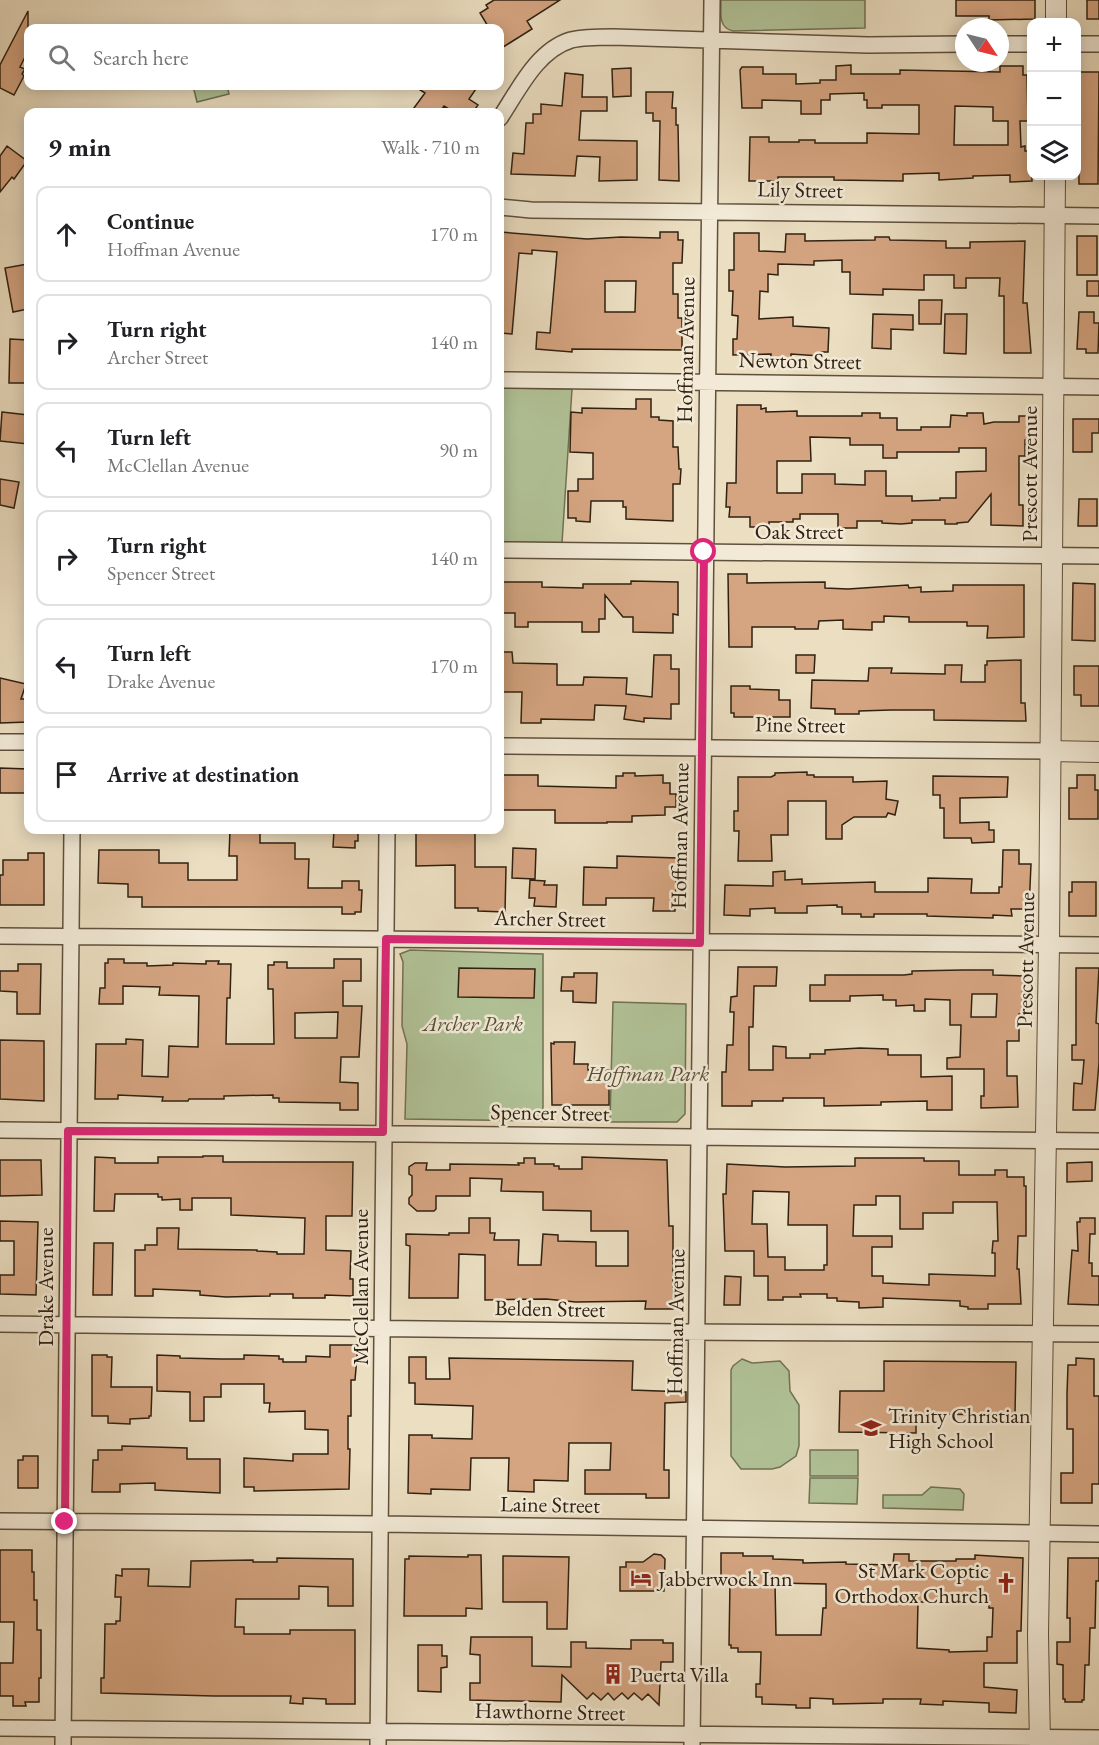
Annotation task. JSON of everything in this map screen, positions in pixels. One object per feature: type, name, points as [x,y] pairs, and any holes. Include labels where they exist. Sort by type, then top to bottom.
[{"type":"street","name":"Hoffman Avenue","points":[[692,1740],[712,0]]},
{"type":"street","points":[[1056,0],[1056,18]]},
{"type":"street","points":[[504,112],[526,78],[547,53],[570,40],[612,37],[868,45],[955,44]]},
{"type":"street","points":[[1009,44],[1027,44]]},
{"type":"street","points":[[1081,44],[1099,44]]},
{"type":"street","name":"Prescott Avenue","points":[[1040,1741],[1038,1635],[1047,1140],[1055,180]]},
{"type":"street","name":"Lily Street","points":[[504,207],[531,210],[1099,216]]},
{"type":"street","name":"Newton Street","points":[[504,380],[1099,387]]},
{"type":"street","name":"Oak Street","points":[[504,550],[1099,556]]},
{"type":"street","points":[[0,742],[24,742]]},
{"type":"street","name":"Pine Street","points":[[504,746],[1099,752]]},
{"type":"street","name":"Drake Avenue","points":[[63,1745],[72,834]]},
{"type":"street","name":"McClellan Avenue","points":[[378,1738],[387,834]]},
{"type":"street","name":"Archer Street","points":[[0,936],[1099,945]]},
{"type":"street","name":"Spencer Street","points":[[0,1130],[383,1132],[1099,1141]]},
{"type":"street","name":"Belden Street","points":[[0,1324],[1099,1334]]},
{"type":"street","name":"Laine Street","points":[[0,1521],[1099,1534]]},
{"type":"street","name":"Hawthorne Street","points":[[0,1728],[378,1738],[1040,1741],[1099,1738]]},
{"type":"green space","points":[[721,0],[865,0],[865,28],[733,31],[725,27],[723,23]]},
{"type":"green space","points":[[194,90],[228,90],[229,94],[197,102]]},
{"type":"green space","points":[[504,388],[572,389],[562,543],[504,542]]},
{"type":"green space","name":"Archer Park","points":[[410,950],[543,954],[543,1121],[405,1119],[407,1044],[402,1026],[403,962],[400,954]]},
{"type":"green space","name":"Hoffman Park","points":[[613,1002],[686,1004],[685,1114],[677,1122],[610,1122]]},
{"type":"green space","points":[[742,1359],[752,1363],[780,1361],[789,1371],[790,1391],[799,1405],[799,1446],[796,1456],[780,1467],[741,1469],[731,1456],[731,1370]]},
{"type":"green space","points":[[810,1450],[858,1450],[858,1476],[810,1476]]},
{"type":"green space","points":[[810,1478],[858,1478],[857,1504],[809,1503]]},
{"type":"green space","points":[[931,1487],[960,1489],[964,1494],[963,1510],[883,1508],[883,1495],[922,1495]]},
{"type":"building","points":[[494,0],[560,0],[527,21],[532,29],[504,46],[504,24],[487,24],[480,13],[488,8],[486,5]]},
{"type":"building","points":[[956,0],[1035,0],[1035,18],[1009,20],[989,18],[989,16],[956,16]]},
{"type":"building","points":[[1087,0],[1099,0],[1099,19],[1087,19]]},
{"type":"building","points":[[28,11],[28,24],[24,24],[24,59],[20,67],[24,69],[22,74],[24,76],[14,95],[0,88],[0,65]]},
{"type":"building","points":[[851,65],[851,74],[900,74],[900,70],[1009,72],[1009,66],[1023,66],[1023,75],[1027,75],[1027,121],[1020,121],[1021,147],[1025,146],[1025,151],[1027,151],[1027,180],[1032,181],[1010,182],[1010,175],[939,180],[939,173],[903,174],[903,181],[778,177],[778,181],[749,181],[750,137],[769,137],[769,142],[815,140],[815,143],[867,143],[867,133],[919,134],[919,105],[882,105],[882,108],[867,108],[864,93],[830,94],[830,100],[821,100],[821,114],[801,114],[801,101],[762,100],[762,108],[742,108],[740,70],[742,67],[763,67],[763,74],[796,74],[796,84],[836,80],[836,66]],"holes":[[[955,106],[993,107],[993,121],[1008,121],[1008,145],[954,145]]]},
{"type":"building","points":[[631,68],[631,96],[613,97],[612,69]]},
{"type":"building","points":[[1081,72],[1099,72],[1098,184],[1079,184],[1079,180],[1081,180]]},
{"type":"building","points":[[565,73],[583,75],[582,97],[607,97],[607,111],[581,111],[579,140],[637,141],[637,180],[599,181],[600,157],[577,156],[575,176],[511,174],[513,153],[524,154],[526,123],[533,123],[533,114],[541,114],[541,104],[562,106]]},
{"type":"building","points":[[420,90],[475,90],[469,99],[478,105],[476,108],[444,106],[443,108],[414,108],[425,93]]},
{"type":"building","points":[[646,92],[673,92],[672,108],[676,108],[676,125],[678,125],[679,181],[659,180],[660,121],[653,121],[653,113],[646,113]]},
{"type":"building","points":[[7,146],[24,159],[24,165],[0,192],[0,156]]},
{"type":"building","points":[[504,232],[587,239],[660,238],[660,232],[678,232],[678,240],[683,240],[682,263],[673,263],[673,294],[678,294],[678,318],[682,318],[682,350],[572,349],[572,352],[536,349],[537,332],[550,333],[557,252],[532,250],[532,254],[519,253],[512,334],[504,333]],"holes":[[[605,281],[636,281],[635,312],[605,312]]]},
{"type":"building","points":[[734,233],[759,233],[759,251],[785,252],[786,234],[805,234],[805,241],[875,240],[875,237],[889,237],[890,240],[946,241],[946,248],[970,248],[970,242],[1025,241],[1023,303],[1027,303],[1031,353],[1004,353],[1004,296],[999,296],[1000,278],[966,278],[966,288],[954,288],[954,275],[924,275],[924,290],[883,289],[883,295],[850,294],[850,272],[842,272],[842,260],[814,261],[814,265],[778,264],[778,275],[768,274],[768,292],[760,291],[759,319],[793,317],[793,326],[829,328],[828,352],[820,352],[820,356],[791,354],[791,358],[771,359],[771,354],[733,355],[733,339],[737,339],[738,316],[732,315],[733,291],[729,291],[729,270],[734,270]]},
{"type":"building","points":[[1077,236],[1097,236],[1097,275],[1077,275]]},
{"type":"building","points":[[24,265],[24,310],[13,312],[5,268]]},
{"type":"building","points":[[1087,281],[1099,281],[1099,296],[1087,296]]},
{"type":"building","points":[[919,300],[942,300],[941,324],[919,324]]},
{"type":"building","points":[[1079,312],[1094,312],[1094,323],[1099,323],[1098,353],[1086,353],[1086,349],[1077,349]]},
{"type":"building","points":[[873,314],[913,315],[913,330],[891,329],[891,349],[872,348]]},
{"type":"building","points":[[945,314],[967,314],[966,354],[944,353]]},
{"type":"building","points":[[10,339],[24,340],[24,383],[9,383]]},
{"type":"building","points":[[636,399],[651,399],[651,417],[673,421],[673,447],[678,447],[679,469],[681,469],[680,484],[673,484],[673,521],[626,519],[626,507],[623,507],[623,501],[591,501],[590,522],[568,518],[568,491],[578,491],[578,479],[593,479],[593,453],[570,452],[571,412],[582,413],[582,408],[636,409]]},
{"type":"building","points":[[737,405],[761,405],[761,409],[766,408],[766,412],[797,411],[797,416],[862,416],[862,413],[880,413],[880,418],[897,418],[897,430],[950,427],[951,415],[967,416],[967,413],[983,413],[984,424],[1019,422],[1019,416],[1032,416],[1032,441],[1025,440],[1025,456],[1019,456],[1019,505],[1023,505],[1023,526],[991,525],[991,494],[968,522],[957,524],[945,524],[945,520],[912,520],[912,523],[901,524],[857,521],[857,528],[838,528],[838,514],[800,514],[800,519],[793,519],[793,522],[769,522],[769,527],[750,527],[750,517],[729,517],[730,507],[726,507],[727,483],[736,483]],"holes":[[[810,437],[850,438],[850,445],[883,445],[883,458],[897,458],[897,452],[959,452],[959,448],[986,448],[986,471],[956,472],[956,498],[940,498],[940,500],[912,501],[912,496],[886,496],[886,471],[865,471],[865,485],[835,484],[835,474],[802,474],[802,493],[777,493],[777,461],[811,461]]]},
{"type":"building","points":[[2,412],[24,415],[24,444],[0,441]]},
{"type":"building","points":[[1073,419],[1099,419],[1099,433],[1092,433],[1092,452],[1073,452]]},
{"type":"building","points":[[0,479],[19,482],[14,508],[0,505]]},
{"type":"building","points":[[1079,499],[1097,499],[1097,526],[1078,526]]},
{"type":"building","points":[[728,574],[747,574],[747,583],[825,582],[825,588],[848,589],[908,585],[909,588],[921,587],[921,592],[953,591],[953,585],[1024,585],[1024,637],[987,638],[988,626],[967,626],[967,622],[909,622],[909,617],[884,616],[884,622],[872,622],[872,630],[843,629],[843,620],[819,621],[818,629],[752,627],[752,647],[729,647]]},
{"type":"building","points":[[631,581],[678,582],[678,615],[673,614],[673,633],[633,632],[633,617],[623,617],[605,595],[605,619],[599,619],[599,632],[582,632],[582,622],[528,622],[528,627],[515,627],[515,613],[504,613],[504,582],[542,582],[542,587],[583,588],[583,584],[631,584]]},
{"type":"building","points":[[1073,583],[1095,584],[1095,641],[1072,640]]},
{"type":"building","points":[[504,652],[512,652],[513,663],[557,664],[557,685],[583,685],[584,677],[627,678],[626,694],[652,697],[654,655],[671,655],[671,669],[679,669],[679,704],[671,704],[671,719],[644,718],[644,722],[624,719],[626,706],[595,705],[594,720],[541,719],[541,723],[521,723],[522,692],[504,692]]},
{"type":"building","points":[[796,655],[815,655],[814,673],[796,673]]},
{"type":"building","points":[[1021,660],[1021,703],[1025,703],[1026,721],[934,720],[934,710],[859,711],[859,714],[835,714],[835,709],[811,708],[812,680],[868,681],[869,668],[892,668],[891,673],[945,674],[945,665],[962,665],[961,682],[985,682],[987,661]]},
{"type":"building","points":[[1074,666],[1099,666],[1099,706],[1081,706],[1081,695],[1074,695]]},
{"type":"building","points":[[0,678],[24,684],[21,699],[24,699],[24,722],[0,723]]},
{"type":"building","points":[[731,686],[779,690],[779,700],[790,700],[790,717],[734,717],[734,713],[731,713]]},
{"type":"building","points":[[0,768],[24,769],[24,793],[0,793]]},
{"type":"building","points":[[807,772],[807,775],[814,775],[814,777],[853,777],[853,782],[887,781],[886,799],[898,801],[895,815],[888,813],[886,817],[854,817],[842,825],[842,839],[826,839],[826,801],[788,801],[788,835],[771,835],[772,861],[738,861],[739,831],[734,831],[734,811],[738,811],[738,777],[771,777],[775,773]]},
{"type":"building","points":[[623,773],[635,773],[635,776],[663,775],[663,783],[670,783],[670,794],[676,794],[676,807],[665,807],[665,815],[632,816],[632,822],[607,823],[555,823],[555,810],[504,810],[504,775],[538,775],[538,786],[616,788],[616,776],[623,776]]},
{"type":"building","points":[[1077,775],[1095,775],[1095,790],[1098,790],[1098,819],[1069,819],[1069,788],[1077,788]]},
{"type":"building","points":[[933,776],[1008,777],[1007,797],[960,798],[960,823],[989,822],[989,830],[994,830],[994,842],[972,843],[971,838],[944,838],[944,808],[940,808],[940,795],[933,795]]},
{"type":"building","points":[[230,834],[260,834],[260,843],[295,843],[295,859],[309,859],[308,888],[342,888],[342,881],[359,881],[359,890],[362,890],[361,912],[342,914],[342,907],[142,907],[142,897],[128,897],[128,884],[98,883],[99,850],[159,850],[159,863],[188,863],[188,880],[237,880],[237,856],[229,856]]},
{"type":"building","points":[[334,834],[358,834],[355,848],[333,847]]},
{"type":"building","points":[[416,834],[475,834],[475,867],[506,867],[505,912],[478,911],[478,908],[455,908],[455,865],[416,866]]},
{"type":"building","points":[[513,848],[536,849],[535,879],[512,878]]},
{"type":"building","points":[[1003,850],[1019,850],[1019,864],[1031,864],[1029,909],[1011,909],[1012,916],[993,915],[993,918],[874,914],[874,917],[861,917],[861,914],[842,914],[842,907],[837,907],[837,905],[807,906],[807,913],[775,913],[775,908],[750,909],[750,916],[724,915],[725,885],[773,886],[773,872],[785,871],[785,880],[802,879],[802,884],[875,882],[875,892],[928,892],[928,878],[972,879],[971,893],[999,893],[999,887],[1002,887]]},
{"type":"building","points":[[28,853],[44,853],[44,905],[0,905],[0,875],[3,875],[3,860],[28,860]]},
{"type":"building","points":[[617,856],[677,858],[675,911],[653,911],[654,898],[606,898],[606,905],[583,905],[584,867],[617,868]]},
{"type":"building","points":[[530,880],[545,881],[544,885],[557,885],[556,907],[534,906],[535,898],[529,898]]},
{"type":"building","points":[[1072,882],[1096,882],[1096,916],[1069,916],[1069,892],[1072,892]]},
{"type":"building","points":[[108,959],[124,959],[124,963],[147,963],[147,966],[173,965],[173,963],[206,964],[206,961],[231,964],[230,998],[227,998],[226,1044],[274,1044],[273,989],[268,989],[268,965],[274,965],[274,962],[287,962],[287,968],[334,968],[334,959],[361,959],[361,981],[343,981],[343,1006],[362,1006],[359,1057],[341,1057],[340,1082],[358,1083],[358,1110],[340,1110],[340,1103],[279,1102],[279,1098],[273,1098],[273,1095],[224,1096],[224,1099],[189,1099],[188,1101],[162,1101],[163,1097],[118,1095],[118,1099],[95,1099],[96,1044],[126,1044],[126,1039],[143,1040],[142,1076],[168,1077],[169,1046],[198,1047],[199,996],[159,995],[160,987],[123,986],[123,1004],[99,1004],[100,988],[105,988],[105,963],[108,963]],"holes":[[[338,1012],[337,1038],[295,1038],[295,1013]]]},
{"type":"building","points":[[18,964],[41,964],[40,1014],[17,1014],[17,992],[0,991],[0,971],[18,971]]},
{"type":"building","points":[[738,967],[777,967],[776,986],[754,986],[753,1027],[749,1027],[749,1070],[773,1070],[773,1046],[786,1047],[786,1058],[810,1058],[810,1054],[825,1054],[825,1050],[860,1048],[888,1049],[888,1055],[921,1055],[921,1077],[952,1076],[952,1110],[927,1110],[927,1101],[824,1106],[824,1098],[783,1098],[783,1101],[752,1101],[752,1106],[722,1106],[722,1072],[726,1072],[727,1045],[733,1045],[734,1012],[730,1012],[731,997],[737,996]]},
{"type":"building","points":[[459,968],[535,969],[534,998],[458,997]]},
{"type":"building","points":[[1076,968],[1099,968],[1096,1023],[1099,1024],[1099,1063],[1095,1110],[1073,1110],[1074,1083],[1082,1084],[1084,1060],[1072,1060],[1072,1045],[1076,1045]]},
{"type":"building","points":[[993,970],[993,975],[1023,976],[1019,1041],[1007,1041],[1007,1076],[1017,1076],[1018,1107],[981,1108],[981,1096],[984,1096],[984,1069],[947,1069],[947,1058],[960,1057],[961,1025],[950,1025],[950,1000],[925,999],[925,1011],[914,1011],[914,1005],[896,1006],[896,1000],[883,1000],[883,995],[850,996],[850,1001],[810,1001],[810,985],[825,985],[825,975],[904,975],[912,974],[912,971]],"holes":[[[972,994],[997,994],[996,1017],[971,1017]]]},
{"type":"building","points":[[574,973],[597,973],[596,1003],[573,1002],[573,991],[561,991],[562,977],[574,977]]},
{"type":"building","points":[[0,1040],[44,1041],[44,1101],[0,1099]]},
{"type":"building","points":[[554,1042],[575,1042],[574,1064],[588,1064],[588,1070],[609,1070],[609,1105],[552,1105],[551,1043],[554,1044]]},
{"type":"building","points":[[223,1156],[223,1162],[353,1162],[352,1216],[326,1216],[326,1250],[351,1251],[350,1279],[353,1279],[353,1296],[325,1295],[325,1298],[293,1298],[293,1294],[270,1294],[270,1296],[226,1297],[200,1295],[200,1291],[153,1289],[153,1296],[135,1296],[135,1250],[145,1250],[145,1245],[157,1245],[157,1228],[179,1228],[178,1249],[257,1250],[277,1252],[277,1254],[304,1254],[305,1218],[231,1215],[231,1198],[192,1198],[192,1210],[180,1210],[180,1199],[162,1200],[158,1194],[115,1194],[114,1211],[94,1211],[95,1157],[115,1158],[115,1163],[158,1163],[158,1157]]},
{"type":"building","points":[[582,1157],[667,1160],[669,1226],[673,1226],[673,1309],[645,1309],[646,1301],[485,1300],[485,1255],[459,1254],[458,1298],[409,1298],[410,1246],[406,1245],[406,1234],[469,1233],[469,1218],[490,1218],[490,1233],[495,1233],[494,1240],[519,1240],[518,1265],[541,1265],[543,1234],[558,1235],[558,1241],[596,1242],[596,1266],[628,1266],[628,1231],[591,1231],[591,1211],[543,1210],[543,1192],[501,1191],[502,1179],[470,1178],[470,1196],[436,1196],[434,1211],[417,1211],[409,1204],[409,1198],[412,1195],[412,1176],[409,1174],[409,1167],[415,1163],[427,1163],[426,1170],[450,1170],[450,1164],[519,1165],[518,1163],[524,1163],[524,1158],[535,1158],[535,1164],[554,1164],[554,1166],[559,1166],[559,1169],[582,1169]]},
{"type":"building","points":[[855,1158],[924,1158],[924,1161],[959,1161],[959,1175],[995,1175],[995,1170],[1007,1170],[1007,1177],[1024,1177],[1026,1236],[1018,1236],[1017,1269],[1019,1269],[1021,1304],[988,1304],[988,1309],[968,1309],[968,1307],[960,1306],[960,1301],[883,1298],[883,1307],[859,1308],[859,1302],[837,1301],[837,1298],[827,1298],[827,1294],[800,1294],[801,1297],[768,1300],[768,1276],[754,1276],[754,1251],[725,1251],[723,1194],[726,1194],[727,1164],[785,1167],[855,1166]],"holes":[[[753,1191],[789,1192],[788,1225],[827,1225],[827,1265],[824,1265],[824,1270],[785,1270],[785,1257],[768,1257],[767,1224],[752,1224]],[[876,1196],[900,1196],[900,1229],[923,1229],[923,1213],[953,1213],[953,1202],[997,1202],[998,1241],[993,1241],[992,1253],[995,1253],[995,1276],[929,1274],[929,1285],[883,1283],[883,1276],[872,1276],[872,1247],[892,1247],[892,1236],[853,1236],[854,1205],[876,1205]]]},
{"type":"building","points":[[0,1160],[41,1160],[42,1195],[0,1196]]},
{"type":"building","points":[[1092,1162],[1092,1181],[1067,1182],[1067,1163]]},
{"type":"building","points":[[1080,1218],[1095,1218],[1095,1234],[1090,1234],[1089,1263],[1092,1263],[1092,1276],[1099,1276],[1099,1305],[1068,1304],[1072,1250],[1078,1251],[1077,1222],[1080,1222]]},
{"type":"building","points":[[0,1221],[38,1222],[36,1295],[0,1294],[0,1275],[14,1275],[14,1241],[0,1241]]},
{"type":"building","points":[[94,1243],[113,1243],[112,1295],[93,1295]]},
{"type":"building","points":[[725,1276],[741,1277],[740,1305],[724,1305]]},
{"type":"building","points":[[330,1345],[358,1345],[355,1380],[351,1380],[351,1416],[348,1416],[349,1489],[254,1491],[254,1487],[244,1487],[244,1458],[293,1461],[293,1454],[328,1454],[328,1430],[305,1429],[305,1411],[269,1412],[270,1403],[264,1403],[264,1384],[221,1384],[221,1397],[204,1397],[204,1421],[190,1421],[190,1392],[157,1391],[157,1355],[221,1359],[244,1359],[244,1355],[279,1356],[283,1362],[306,1362],[306,1356],[330,1357]]},
{"type":"building","points":[[92,1355],[112,1357],[111,1387],[152,1387],[149,1418],[130,1419],[130,1424],[108,1423],[108,1416],[92,1416]]},
{"type":"building","points":[[409,1357],[426,1357],[426,1379],[450,1379],[449,1358],[633,1361],[632,1390],[686,1392],[686,1402],[665,1403],[664,1470],[669,1470],[669,1498],[646,1498],[646,1494],[585,1494],[585,1470],[610,1470],[611,1443],[569,1443],[568,1481],[534,1480],[534,1492],[508,1491],[509,1458],[471,1458],[470,1490],[431,1489],[431,1494],[408,1493],[409,1435],[472,1439],[473,1406],[415,1404],[415,1383],[409,1383]]},
{"type":"building","points":[[1076,1358],[1094,1359],[1094,1396],[1099,1396],[1099,1484],[1092,1484],[1092,1503],[1061,1503],[1061,1473],[1073,1473],[1073,1429],[1067,1429],[1067,1394],[1068,1365],[1076,1365]]},
{"type":"building","points":[[884,1361],[1016,1362],[1015,1415],[916,1414],[916,1433],[839,1432],[840,1391],[884,1391]]},
{"type":"building","points":[[122,1446],[187,1448],[187,1459],[220,1459],[220,1493],[155,1490],[155,1483],[120,1484],[120,1492],[92,1492],[93,1460],[98,1460],[98,1450],[122,1450]]},
{"type":"building","points":[[23,1456],[38,1456],[38,1488],[18,1488],[18,1460],[23,1460]]},
{"type":"building","points":[[0,1550],[32,1550],[34,1600],[37,1600],[37,1630],[41,1630],[41,1678],[39,1678],[39,1702],[25,1702],[26,1706],[13,1706],[13,1696],[0,1696],[0,1663],[13,1663],[14,1622],[0,1622]]},
{"type":"building","points":[[721,1553],[773,1556],[773,1559],[803,1560],[803,1563],[846,1562],[846,1564],[893,1565],[894,1554],[909,1554],[909,1561],[956,1561],[956,1559],[975,1559],[975,1555],[1023,1558],[1021,1631],[1017,1631],[1017,1663],[984,1663],[984,1687],[1017,1690],[1016,1713],[989,1712],[989,1703],[943,1701],[943,1705],[920,1704],[921,1699],[883,1699],[883,1703],[833,1704],[833,1699],[810,1698],[810,1708],[796,1708],[796,1705],[762,1704],[762,1697],[756,1697],[756,1684],[760,1684],[761,1652],[738,1652],[738,1648],[731,1648],[729,1645],[730,1582],[721,1582]],"holes":[[[775,1583],[826,1584],[826,1608],[823,1608],[821,1635],[776,1635]],[[953,1595],[989,1596],[989,1608],[993,1608],[992,1637],[987,1637],[987,1651],[949,1652],[949,1650],[917,1648],[918,1602],[953,1602]]]},
{"type":"building","name":"Jabberwock Inn","points":[[654,1554],[661,1555],[665,1559],[664,1591],[620,1591],[620,1567],[626,1567],[626,1562],[643,1562]]},
{"type":"building","points":[[468,1555],[481,1555],[482,1609],[466,1608],[466,1616],[404,1616],[405,1559],[409,1559],[409,1556],[468,1557]]},
{"type":"building","points":[[503,1556],[569,1557],[567,1629],[547,1629],[547,1602],[503,1602]]},
{"type":"building","points":[[277,1558],[353,1559],[353,1606],[328,1606],[328,1587],[299,1586],[299,1599],[236,1599],[235,1627],[244,1627],[244,1634],[290,1634],[290,1630],[355,1630],[355,1704],[326,1704],[326,1699],[303,1698],[303,1704],[290,1703],[291,1696],[101,1693],[101,1678],[104,1678],[105,1624],[116,1624],[116,1621],[120,1621],[121,1597],[115,1597],[116,1575],[122,1576],[122,1569],[149,1569],[148,1586],[190,1587],[191,1561],[277,1562]]},
{"type":"building","points":[[1068,1558],[1099,1558],[1095,1628],[1090,1628],[1089,1665],[1085,1665],[1084,1700],[1082,1702],[1065,1702],[1063,1699],[1063,1665],[1057,1664],[1057,1642],[1070,1642],[1070,1618],[1067,1618]]},
{"type":"building","points":[[471,1637],[532,1637],[532,1666],[571,1667],[571,1642],[586,1642],[586,1648],[631,1649],[631,1640],[663,1640],[663,1643],[673,1643],[673,1662],[661,1662],[659,1705],[648,1694],[642,1700],[634,1693],[628,1699],[622,1693],[614,1700],[608,1693],[601,1700],[593,1693],[587,1699],[562,1675],[561,1702],[470,1700],[470,1683],[480,1683],[480,1655],[470,1654]]},
{"type":"building","points":[[418,1645],[442,1645],[442,1656],[447,1656],[447,1667],[441,1668],[441,1692],[418,1691]]},
{"type":"place","name":"Trinity Christian High School","points":[[871,1428]]},
{"type":"place","name":"Jabberwock Inn","points":[[641,1578]]},
{"type":"place","name":"St Mark Coptic Orthodox Church","points":[[1006,1583]]},
{"type":"place","name":"Puerta Villa","points":[[613,1674]]},
{"type":"route","points":[[65,1522],[68,1131],[383,1132],[386,939],[700,943],[704,552]]}]
